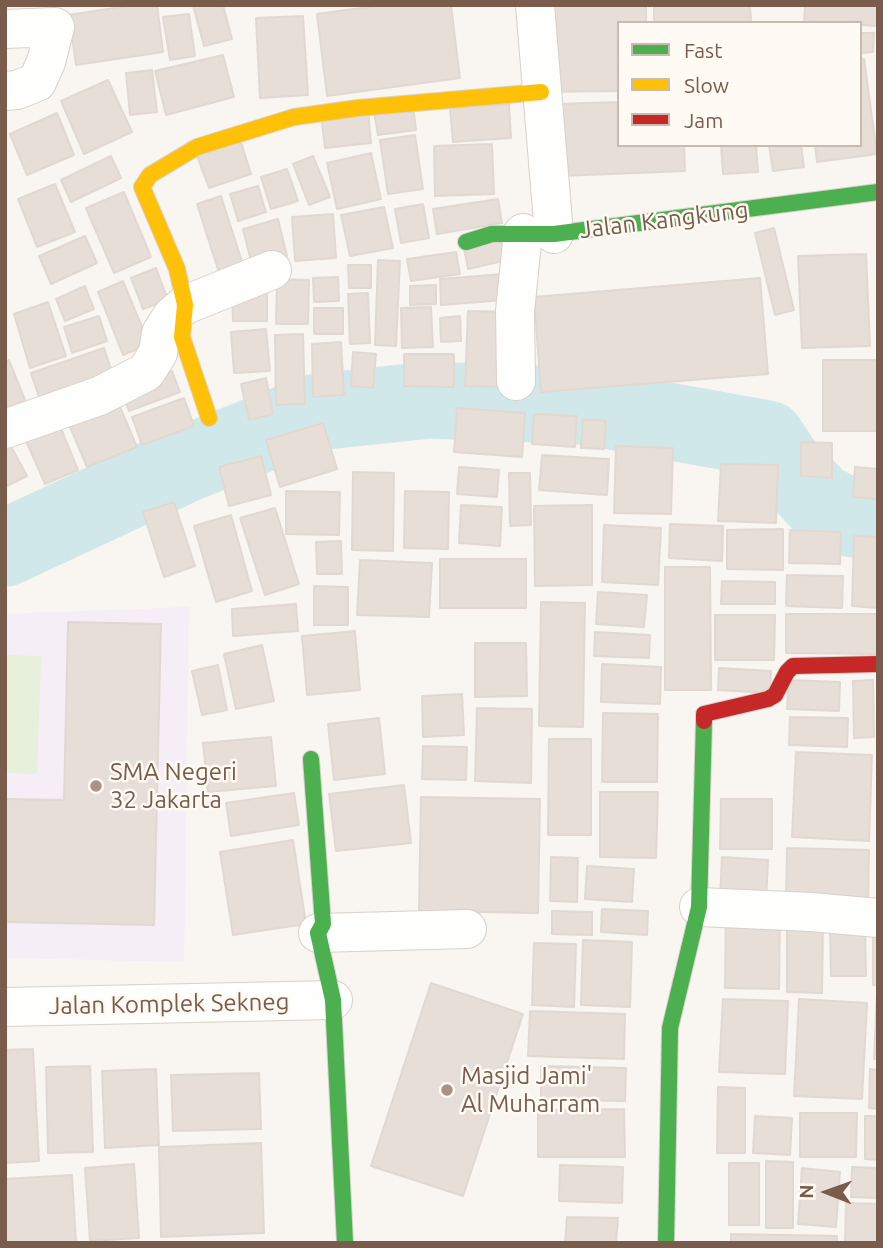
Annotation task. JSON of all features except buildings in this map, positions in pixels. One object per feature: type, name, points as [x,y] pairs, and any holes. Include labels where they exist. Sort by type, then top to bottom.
[{"type":"street","name":"Jalan Kangkung","points":[[536,5],[541,92],[538,234],[878,192]]},
{"type":"street","points":[[5,29],[55,27],[46,62],[37,82],[18,90],[5,91]]},
{"type":"street","points":[[209,418],[182,337],[185,305],[177,269],[142,187],[150,175],[197,147],[293,117],[358,108],[541,92]]},
{"type":"street","points":[[466,242],[492,234],[538,234],[515,311],[516,381]]},
{"type":"street","points":[[5,429],[99,396],[146,372],[158,353],[161,333],[172,316],[185,305],[272,271]]},
{"type":"street","points":[[666,1243],[670,1028],[699,907],[704,714],[768,699],[775,695],[793,666],[878,664]]},
{"type":"street","points":[[311,760],[323,924],[318,933],[333,1000],[345,1243]]},
{"type":"street","points":[[699,907],[878,918]]},
{"type":"street","points":[[318,933],[467,929]]},
{"type":"street","name":"Jalan Komplek Sekneg","points":[[5,1007],[333,1000]]},
{"type":"shaded area","name":"SMA Negeri 32 Jakarta","points":[[189,607],[184,962],[5,958],[5,614]]},
{"type":"green space","points":[[5,655],[41,656],[37,774],[5,773]]},
{"type":"waterway","points":[[5,548],[183,465],[316,412],[430,400],[584,406],[767,439],[783,463],[819,501],[853,519],[878,523]]},
{"type":"traffic: fast","points":[[466,242],[492,234],[554,234],[878,192]]},
{"type":"traffic: fast","points":[[666,1243],[670,1028],[699,907],[704,721]]},
{"type":"traffic: fast","points":[[311,759],[323,924],[318,933],[333,1000],[345,1243]]},
{"type":"traffic: slow","points":[[209,418],[182,337],[185,305],[177,269],[142,187],[150,175],[197,147],[294,117],[358,108],[541,92]]},
{"type":"traffic: jam","points":[[704,721],[704,714],[775,695],[793,666],[878,664]]},
{"type":"place","name":"SMA Negeri 32 Jakarta","points":[[96,786]]},
{"type":"place","name":"Masjid Jami' Al Muharram","points":[[447,1090]]}]
